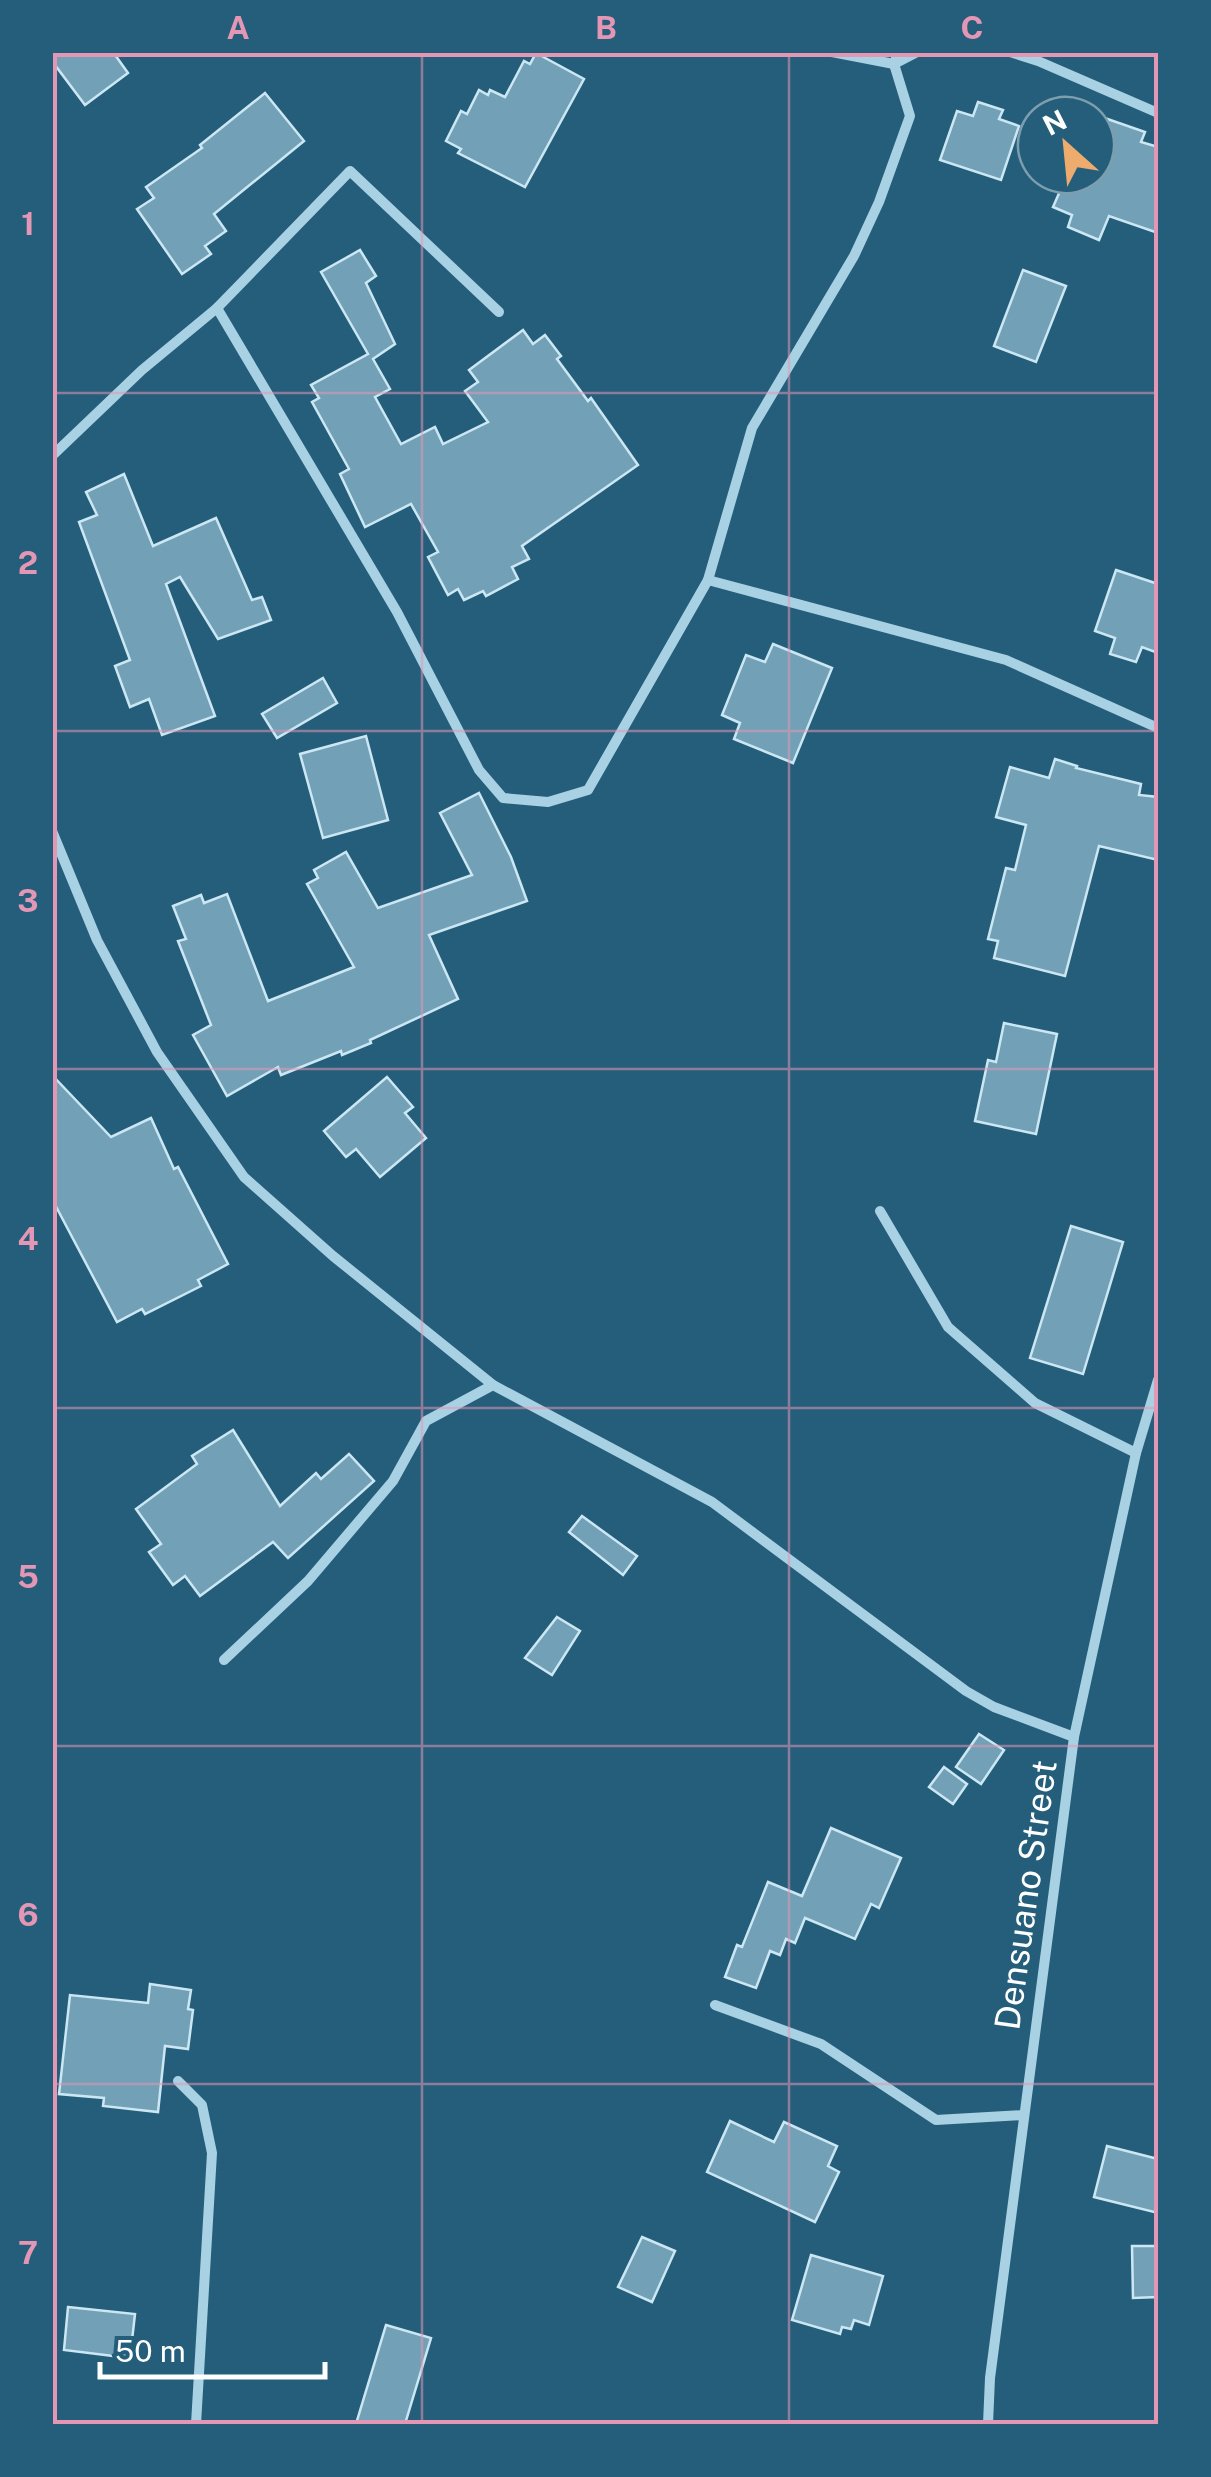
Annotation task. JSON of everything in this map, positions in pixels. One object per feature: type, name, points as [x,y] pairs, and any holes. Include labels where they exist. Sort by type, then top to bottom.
[{"type":"street","points":[[832,52],[894,64],[918,52]]},
{"type":"street","points":[[218,308],[398,612],[479,770],[504,798],[548,802],[588,790],[708,580],[752,428],[854,256],[880,202],[910,116],[894,64],[898,52]]},
{"type":"street","points":[[1010,52],[1158,114]]},
{"type":"street","points":[[52,456],[142,370],[218,308],[350,171],[499,312]]},
{"type":"street","points":[[708,580],[1006,660],[1158,728]]},
{"type":"street","points":[[52,831],[97,940],[158,1052],[244,1177],[333,1256],[494,1385],[712,1502],[966,1692],[994,1708],[1074,1738]]},
{"type":"street","points":[[880,1211],[948,1327],[1035,1403],[1136,1453]]},
{"type":"street","name":"Densuano Street","points":[[988,2424],[990,2378],[1074,1738],[1136,1453],[1158,1380]]},
{"type":"street","points":[[224,1660],[308,1581],[393,1480],[426,1422],[494,1385]]},
{"type":"street","points":[[714,2006],[821,2044],[936,2120],[1024,2114]]},
{"type":"street","points":[[178,2081],[202,2105],[212,2153],[196,2424]]},
{"type":"building","points":[[52,52],[113,52],[128,73],[85,105],[52,61]]},
{"type":"building","points":[[536,53],[584,79],[525,187],[458,153],[461,149],[446,141],[461,111],[467,114],[479,90],[505,97],[524,61],[530,64]]},
{"type":"building","points":[[265,93],[304,141],[214,214],[226,231],[205,246],[211,254],[182,274],[137,209],[154,198],[146,187],[202,148],[200,145]]},
{"type":"building","points":[[978,102],[1003,110],[999,119],[1016,125],[1001,180],[940,160],[957,111],[973,116]]},
{"type":"building","points":[[1116,122],[1145,132],[1141,142],[1158,147],[1158,233],[1109,216],[1099,240],[1068,227],[1072,215],[1053,207],[1058,195],[1116,195]]},
{"type":"building","points":[[360,250],[376,276],[366,283],[395,344],[373,359],[390,389],[375,397],[401,444],[435,427],[443,444],[488,422],[465,391],[478,382],[469,370],[523,330],[533,344],[545,335],[561,356],[557,359],[588,401],[591,398],[638,465],[522,546],[529,559],[512,567],[518,579],[486,596],[483,591],[464,600],[458,589],[448,595],[428,557],[438,552],[411,504],[365,527],[340,474],[349,469],[312,402],[319,398],[311,385],[368,354],[321,272]]},
{"type":"building","points":[[1023,270],[1066,286],[1036,362],[994,346]]},
{"type":"building","points":[[124,474],[153,546],[216,518],[252,600],[262,597],[271,620],[218,639],[180,577],[166,584],[215,716],[162,735],[149,699],[130,707],[115,666],[130,660],[79,522],[97,515],[86,492]]},
{"type":"building","points":[[1116,570],[1158,584],[1158,653],[1142,647],[1136,662],[1110,654],[1115,638],[1095,631]]},
{"type":"building","points":[[773,644],[832,668],[793,763],[734,739],[740,723],[722,715],[746,655],[765,662]]},
{"type":"building","points":[[323,678],[337,703],[277,738],[262,714]]},
{"type":"building","points":[[366,736],[388,820],[323,838],[300,754]]},
{"type":"building","points":[[1055,759],[1141,784],[1139,795],[1158,797],[1158,860],[1099,846],[1065,976],[994,958],[998,941],[988,939],[1006,868],[1015,870],[1026,825],[996,817],[1010,767],[1049,778]]},
{"type":"building","points":[[479,793],[511,857],[527,901],[429,935],[458,999],[342,1055],[341,1051],[281,1075],[278,1067],[227,1096],[193,1035],[211,1025],[178,941],[186,939],[173,906],[201,895],[204,903],[227,894],[268,1001],[354,967],[307,884],[318,878],[314,870],[346,852],[378,908],[472,875],[440,813]]},
{"type":"building","points":[[1004,1023],[1057,1034],[1036,1134],[975,1121],[988,1060],[996,1062]]},
{"type":"building","points":[[52,1075],[111,1137],[151,1118],[174,1169],[178,1167],[228,1264],[198,1280],[201,1286],[145,1314],[142,1309],[117,1322],[52,1199]]},
{"type":"building","points":[[387,1077],[413,1107],[405,1113],[426,1138],[380,1177],[356,1149],[346,1157],[324,1131]]},
{"type":"building","points":[[1071,1226],[1123,1242],[1083,1374],[1030,1358]]},
{"type":"building","points":[[233,1430],[280,1506],[316,1473],[321,1479],[349,1454],[374,1481],[288,1558],[273,1542],[200,1596],[185,1576],[173,1585],[149,1552],[161,1544],[136,1509],[197,1464],[192,1456]]},
{"type":"building","points":[[582,1516],[637,1556],[623,1575],[569,1532]]},
{"type":"building","points":[[557,1617],[580,1631],[552,1675],[525,1658]]},
{"type":"building","points":[[979,1734],[1004,1750],[981,1784],[956,1767]]},
{"type":"building","points":[[944,1767],[967,1784],[953,1804],[929,1787]]},
{"type":"building","points":[[831,1828],[901,1858],[879,1908],[871,1904],[855,1939],[805,1918],[795,1943],[786,1939],[780,1955],[770,1951],[756,1988],[725,1977],[737,1945],[742,1947],[768,1882],[802,1896]]},
{"type":"building","points":[[150,1984],[191,1990],[188,2009],[193,2010],[188,2049],[165,2046],[158,2112],[103,2106],[104,2098],[59,2094],[70,1995],[148,2003]]},
{"type":"building","points":[[730,2121],[774,2142],[784,2122],[837,2146],[828,2166],[839,2172],[815,2222],[707,2172]]},
{"type":"building","points":[[1107,2146],[1158,2159],[1158,2213],[1094,2197]]},
{"type":"building","points":[[642,2237],[675,2251],[652,2302],[618,2287]]},
{"type":"building","points":[[1132,2246],[1158,2246],[1158,2297],[1133,2298]]},
{"type":"building","points":[[811,2255],[883,2276],[869,2325],[854,2320],[851,2329],[842,2327],[840,2334],[792,2320]]},
{"type":"building","points":[[68,2307],[135,2314],[130,2358],[64,2350]]},
{"type":"building","points":[[386,2325],[431,2338],[405,2424],[356,2424]]}]
